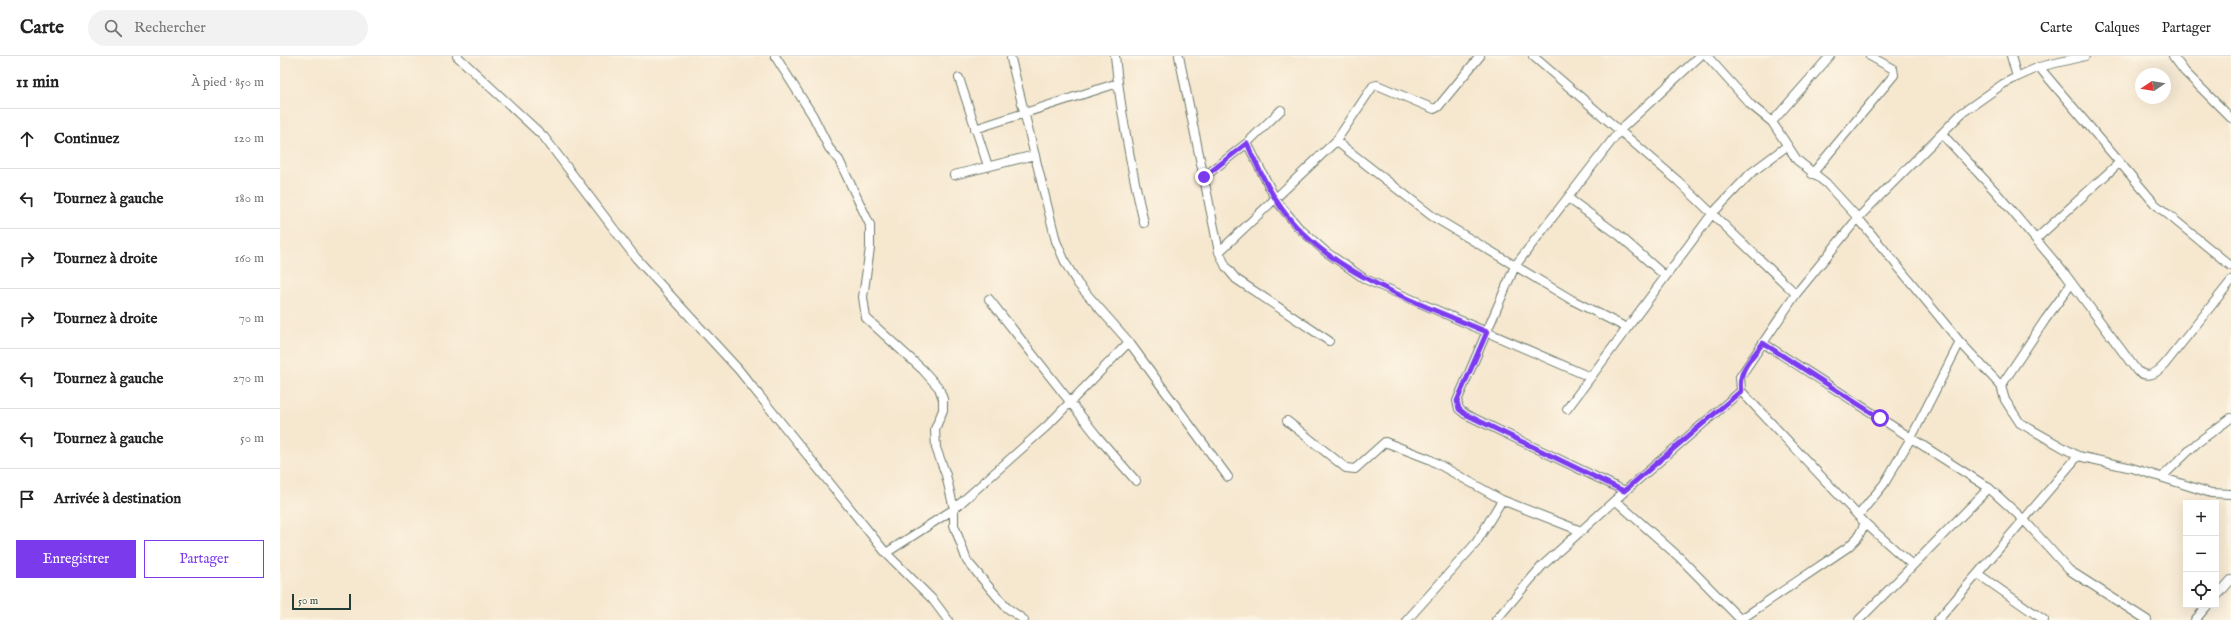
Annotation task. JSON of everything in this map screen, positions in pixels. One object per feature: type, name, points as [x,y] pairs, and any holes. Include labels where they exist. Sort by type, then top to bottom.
[{"type":"street","points":[[457,56],[544,136],[636,258],[738,369],[886,553],[933,600],[948,620]]},
{"type":"street","points":[[775,56],[814,116],[829,148],[839,160],[870,225],[870,248],[863,297],[863,308],[866,318],[923,370],[939,388],[943,399],[943,410],[935,429],[934,439],[954,509],[954,525],[967,561],[1006,607],[1024,620]]},
{"type":"street","points":[[1115,56],[1133,178],[1144,223]]},
{"type":"street","points":[[1179,56],[1219,252],[1226,267],[1236,279],[1329,341]]},
{"type":"street","points":[[1219,252],[1276,200],[1336,141],[1373,86],[1378,85],[1434,109],[1438,107],[1480,56]]},
{"type":"street","points":[[1533,56],[1620,130],[1712,214],[1796,294]]},
{"type":"street","points":[[1624,491],[1465,414],[1459,409],[1457,401],[1515,266],[1620,130],[1700,56]]},
{"type":"street","points":[[1707,56],[1751,105],[1772,122],[1797,160],[1812,174],[1826,184],[1858,218],[1960,342],[2001,386],[2005,400],[2020,423],[2078,456],[2162,477],[2211,493],[2231,494]]},
{"type":"street","points":[[1772,122],[1830,56]]},
{"type":"street","points":[[1812,174],[1894,75],[1893,69],[1870,56]]},
{"type":"street","points":[[2011,56],[2017,77]]},
{"type":"street","points":[[1912,565],[1865,524],[1741,391],[1739,383],[1742,371],[1796,294],[1858,218],[1962,113],[2003,84],[2017,77],[2039,67],[2084,56]]},
{"type":"street","points":[[2173,56],[2185,72],[2231,118]]},
{"type":"street","points":[[1011,59],[1056,241],[1066,264],[1078,284],[1129,342],[1228,477]]},
{"type":"street","points":[[2039,67],[2155,204],[2231,266]]},
{"type":"street","points":[[959,78],[988,166]]},
{"type":"street","points":[[975,129],[1118,83]]},
{"type":"street","points":[[1204,177],[1247,143],[1281,110]]},
{"type":"street","points":[[1942,134],[1995,190],[2036,239],[2072,283],[2137,371],[2149,376],[2157,372],[2165,364],[2231,280]]},
{"type":"street","points":[[1336,141],[1432,216],[1572,300],[1627,328]]},
{"type":"street","points":[[1247,143],[1276,200],[1298,228],[1326,252],[1365,279],[1590,377]]},
{"type":"street","points":[[1567,409],[1712,214],[1751,173],[1788,146]]},
{"type":"street","points":[[954,175],[1035,154]]},
{"type":"street","points":[[2036,239],[2119,163]]},
{"type":"street","points":[[1568,198],[1620,236],[1665,276]]},
{"type":"street","points":[[2001,386],[2045,320],[2072,283]]},
{"type":"street","points":[[989,299],[1072,402],[1097,436],[1136,480]]},
{"type":"street","points":[[886,553],[954,509],[1047,426],[1129,342]]},
{"type":"street","points":[[1858,516],[1884,484],[1910,438],[1960,342]]},
{"type":"street","points":[[1763,343],[1989,488],[2024,520],[2069,570],[2146,620]]},
{"type":"street","points":[[1496,620],[1542,566],[1624,491],[1741,391]]},
{"type":"street","points":[[2162,477],[2197,443],[2231,418]]},
{"type":"street","points":[[1287,421],[1346,468],[1355,469],[1385,442],[1429,459],[1502,500],[1581,531]]},
{"type":"street","points":[[1941,619],[2078,456]]},
{"type":"street","points":[[1859,620],[1989,488]]},
{"type":"street","points":[[1407,620],[1476,543],[1502,500]]},
{"type":"street","points":[[1615,500],[1679,557],[1740,620],[1848,547],[1858,537],[1865,524]]},
{"type":"street","points":[[1978,574],[2044,620]]},
{"type":"street","points":[[2219,594],[2231,580]]},
{"type":"street","points":[[2195,620],[2205,608]]},
{"type":"route","points":[[1204,177],[1247,143],[1276,200],[1298,228],[1326,252],[1365,279],[1487,332],[1457,401],[1459,409],[1465,414],[1624,491],[1668,455],[1695,429],[1741,391],[1739,383],[1742,371],[1763,343],[1880,418]]}]
